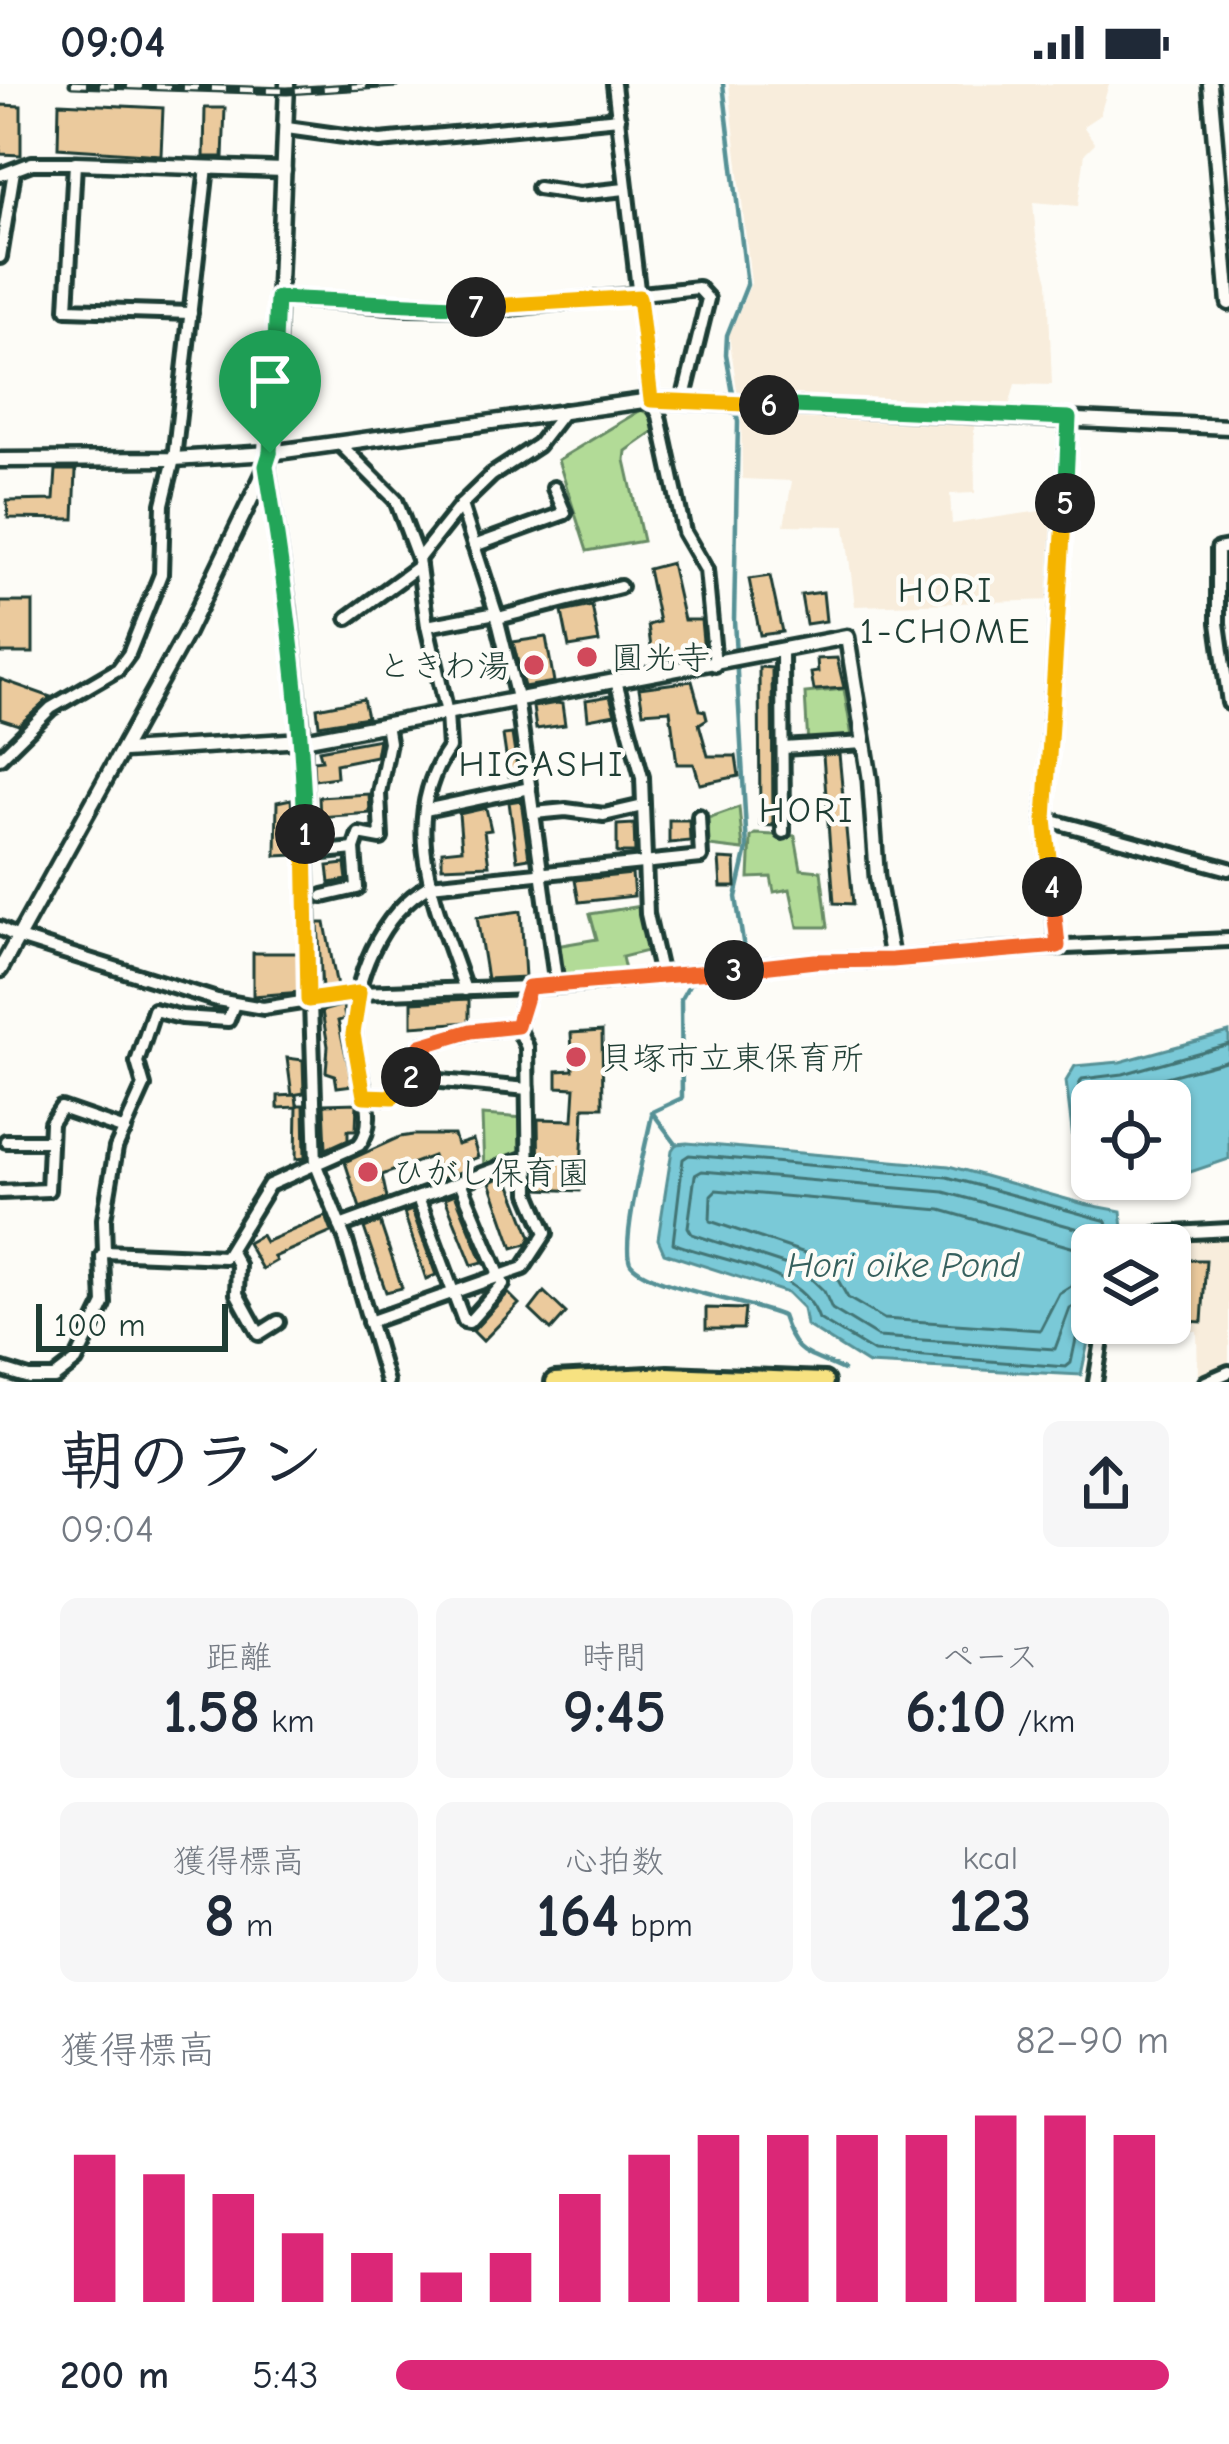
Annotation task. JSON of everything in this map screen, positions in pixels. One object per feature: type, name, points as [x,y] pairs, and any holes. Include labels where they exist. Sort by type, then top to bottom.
[{"type":"highway","points":[[555,1382],[668,1376],[824,1382]]},
{"type":"street","points":[[287,84],[268,459],[303,740],[316,1165],[340,1226],[387,1382]]},
{"type":"street","points":[[614,84],[651,400],[659,416],[684,532],[706,570],[715,665]]},
{"type":"street","points":[[1210,84],[1229,302]]},
{"type":"street","points":[[1212,109],[1229,107]]},
{"type":"street","points":[[287,128],[380,141],[619,118]]},
{"type":"street","points":[[0,256],[7,173],[32,163],[284,170]]},
{"type":"street","points":[[75,163],[67,309],[191,313]]},
{"type":"street","points":[[0,758],[51,708],[118,669],[129,654],[161,574],[164,505],[174,459],[207,167]]},
{"type":"street","points":[[538,188],[579,194],[625,189]]},
{"type":"street","points":[[277,298],[510,308],[698,288],[708,299],[683,401]]},
{"type":"street","points":[[0,460],[268,459],[339,443],[651,400],[1229,427]]},
{"type":"street","points":[[348,618],[419,563],[461,506],[492,475],[538,445],[564,411]]},
{"type":"street","points":[[1058,946],[1045,819],[1069,418]]},
{"type":"street","points":[[339,443],[396,500],[419,563],[427,626],[447,713],[449,748],[430,775],[424,868],[465,990]]},
{"type":"street","points":[[0,970],[187,632],[268,459]]},
{"type":"street","points":[[474,546],[565,513],[554,488]]},
{"type":"street","points":[[461,506],[497,615],[517,698],[557,986]]},
{"type":"street","points":[[1229,548],[1218,549],[1218,623],[1229,703]]},
{"type":"street","points":[[427,626],[620,587]]},
{"type":"street","points":[[124,751],[303,740],[847,638],[892,960]]},
{"type":"street","points":[[782,651],[783,832]]},
{"type":"street","points":[[616,681],[643,777],[647,914],[661,976]]},
{"type":"street","points":[[323,896],[357,889],[354,849],[359,833],[381,838],[379,793],[389,742],[386,724]]},
{"type":"street","points":[[782,748],[864,743]]},
{"type":"street","points":[[425,810],[530,788]]},
{"type":"street","points":[[534,813],[566,810],[604,815],[644,806]]},
{"type":"street","points":[[105,1252],[225,1258],[261,1192],[359,1145],[366,1137],[369,1124],[353,1034],[359,993],[380,932],[416,893],[430,885],[701,857],[699,816]]},
{"type":"street","points":[[1045,819],[1229,869]]},
{"type":"street","points":[[324,851],[354,849]]},
{"type":"street","points":[[0,928],[19,938],[234,1004],[281,1007],[359,993],[557,986],[815,961],[1229,940]]},
{"type":"street","points":[[369,1322],[523,1268],[546,1233],[529,1193],[526,1158],[526,1047],[517,1026],[529,987]]},
{"type":"street","points":[[0,1369],[29,1378],[54,1378],[76,1361],[104,1304],[104,1219],[116,1148],[144,1086],[137,1062],[154,1010],[181,1018],[228,1021],[234,1004]]},
{"type":"street","points":[[419,1077],[421,1046],[471,1031],[517,1026]]},
{"type":"street","points":[[364,1096],[393,1097],[397,1077],[528,1089]]},
{"type":"street","points":[[0,1192],[48,1190],[51,1124],[61,1108],[125,1130]]},
{"type":"street","points":[[6,1141],[50,1141]]},
{"type":"street","points":[[340,1226],[526,1158]]},
{"type":"street","points":[[418,1198],[464,1321],[469,1322],[503,1284],[460,1182]]},
{"type":"street","points":[[1191,1232],[1229,1230]]},
{"type":"street","points":[[231,1252],[238,1265],[237,1294],[259,1334],[278,1322]]},
{"type":"street","points":[[1095,1382],[1101,1344]]},
{"type":"street","points":[[1205,1382],[1229,1372]]},
{"type":"shaded area","points":[[729,84],[1109,84],[1100,115],[1083,126],[1095,143],[1085,153],[1078,206],[1033,202],[1048,281],[1052,385],[1015,384],[1009,407],[738,396],[729,335],[751,283]]},
{"type":"shaded area","points":[[741,411],[974,423],[975,493],[950,494],[952,524],[1060,508],[1055,600],[855,606],[845,526],[784,525],[792,481],[742,479]]},
{"type":"shaded area","points":[[1229,1235],[1229,1365],[1198,1381],[1197,1331],[1191,1331],[1191,1237]]},
{"type":"green space","points":[[641,410],[651,415],[656,430],[626,451],[625,460],[643,541],[587,551],[558,460]]},
{"type":"green space","points":[[844,689],[853,743],[808,746],[805,693]]},
{"type":"green space","points":[[739,807],[743,850],[709,846],[708,818]]},
{"type":"green space","points":[[755,834],[795,836],[801,869],[821,871],[828,927],[798,927],[790,889],[774,892],[771,877],[749,878]]},
{"type":"green space","points":[[647,905],[655,949],[622,957],[627,979],[557,986],[550,947],[597,939],[590,914]]},
{"type":"green space","points":[[482,1115],[525,1118],[526,1158],[484,1171]]},
{"type":"water","points":[[1229,1032],[1229,1159],[1191,1172],[1191,1080],[1071,1080],[1071,1122],[1066,1081],[1075,1066],[1120,1062]]},
{"type":"water","name":"Hori oike Pond","points":[[676,1144],[949,1166],[1121,1211],[1123,1224],[1071,1224],[1071,1344],[1088,1344],[1081,1375],[868,1364],[806,1325],[803,1308],[788,1293],[664,1253],[658,1239]]},
{"type":"building","points":[[59,103],[163,108],[161,155],[58,148]]},
{"type":"building","points":[[0,105],[21,106],[21,155],[0,154]]},
{"type":"building","points":[[205,108],[225,108],[223,157],[204,157]]},
{"type":"building","points":[[56,470],[76,470],[74,519],[8,518],[7,501],[54,500]]},
{"type":"building","points":[[671,563],[684,620],[701,620],[704,651],[653,662],[648,625],[659,622],[648,569]]},
{"type":"building","points":[[770,576],[782,632],[760,635],[749,579]]},
{"type":"building","points":[[823,592],[826,621],[806,624],[801,595]]},
{"type":"building","points":[[0,602],[33,602],[33,653],[0,653]]},
{"type":"building","points":[[592,606],[599,642],[569,647],[562,612]]},
{"type":"building","name":"ときわ湯","points":[[546,637],[554,682],[524,687],[513,642]]},
{"type":"building","points":[[837,658],[844,688],[814,690],[811,673],[818,672],[817,659]]},
{"type":"building","points":[[759,667],[772,668],[773,826],[760,825]]},
{"type":"building","points":[[0,679],[51,697],[19,725],[0,719]]},
{"type":"building","points":[[692,681],[707,719],[699,724],[708,756],[736,756],[739,776],[700,784],[694,764],[677,764],[670,710],[643,712],[639,688]]},
{"type":"building","points":[[610,696],[615,714],[588,719],[586,700]]},
{"type":"building","points":[[363,699],[367,717],[319,725],[317,708]]},
{"type":"building","points":[[562,704],[565,725],[536,729],[533,707]]},
{"type":"building","points":[[512,734],[518,774],[509,776],[503,735]]},
{"type":"building","points":[[379,739],[376,756],[336,764],[337,777],[314,780],[313,761],[322,760],[319,750]]},
{"type":"building","points":[[839,754],[853,904],[834,903],[823,755]]},
{"type":"building","points":[[369,794],[370,813],[320,817],[319,797]]},
{"type":"building","points":[[291,799],[295,855],[276,856],[277,802]]},
{"type":"building","points":[[521,800],[529,858],[517,860],[509,802]]},
{"type":"building","points":[[486,808],[491,830],[484,831],[489,865],[442,867],[442,851],[462,849],[459,814]]},
{"type":"building","points":[[669,820],[689,820],[690,841],[669,843]]},
{"type":"building","points":[[634,824],[635,853],[617,853],[617,825]]},
{"type":"building","points":[[719,859],[735,860],[736,887],[721,887]]},
{"type":"building","points":[[345,864],[347,880],[330,883],[328,866]]},
{"type":"building","points":[[632,874],[634,896],[579,902],[575,880]]},
{"type":"building","points":[[521,911],[525,977],[487,979],[477,917]]},
{"type":"building","points":[[318,923],[325,923],[337,987],[322,989]]},
{"type":"building","points":[[253,953],[300,953],[301,992],[253,996]]},
{"type":"building","points":[[469,999],[469,1022],[412,1026],[412,1002]]},
{"type":"building","points":[[343,1005],[345,1019],[338,1021],[353,1085],[337,1087],[335,1075],[326,1072],[328,1046],[322,1011]]},
{"type":"building","points":[[602,1031],[603,1107],[584,1107],[580,1191],[539,1189],[538,1119],[573,1120],[575,1088],[557,1087],[557,1071],[573,1070],[571,1033]]},
{"type":"building","points":[[287,1058],[303,1060],[304,1093],[292,1095]]},
{"type":"building","points":[[296,1095],[297,1105],[304,1105],[305,1158],[296,1159],[297,1107],[278,1108],[278,1096]]},
{"type":"building","points":[[357,1103],[356,1130],[348,1130],[348,1139],[326,1149],[324,1104]]},
{"type":"building","name":"ひがし保育園","points":[[413,1135],[454,1135],[457,1145],[473,1140],[478,1157],[463,1163],[466,1170],[441,1179],[433,1156],[382,1175],[387,1198],[360,1208],[345,1162]]},
{"type":"building","points":[[507,1175],[531,1237],[527,1244],[513,1248],[490,1182]]},
{"type":"building","points":[[455,1194],[483,1262],[472,1265],[445,1198]]},
{"type":"building","points":[[412,1210],[436,1275],[426,1279],[404,1213]]},
{"type":"building","points":[[326,1216],[332,1232],[274,1257],[276,1261],[262,1269],[247,1243],[261,1235],[265,1242]]},
{"type":"building","points":[[380,1222],[402,1288],[386,1292],[364,1228]]},
{"type":"building","points":[[1191,1260],[1206,1260],[1202,1322],[1191,1321]]},
{"type":"building","points":[[544,1292],[566,1313],[551,1330],[530,1310]]},
{"type":"building","points":[[508,1293],[519,1304],[483,1341],[473,1331]]},
{"type":"building","points":[[706,1308],[745,1309],[743,1329],[706,1329]]},
{"type":"waterway","points":[[676,1144],[652,1112],[682,1098],[681,999],[690,983],[726,975],[744,948],[736,897],[747,849],[734,620],[738,422],[726,354],[727,335],[747,285],[723,84]]},
{"type":"waterway","points":[[652,1115],[631,1216],[631,1264],[658,1280],[782,1316],[797,1347],[843,1370]]},
{"type":"railway","points":[[72,84],[287,91],[397,84]]},
{"type":"place","name":"圓光寺","points":[[587,657]]},
{"type":"place","name":"ときわ湯","points":[[534,665]]},
{"type":"place","name":"貝塚市立東保育所","points":[[576,1057]]},
{"type":"place","name":"ひがし保育園","points":[[368,1172]]},
{"type":"district","name":"HORI 1-CHOME","points":[[946,610]]},
{"type":"district","name":"HIGASHI","points":[[542,763]]},
{"type":"district","name":"HORI","points":[[807,809]]},
{"type":"route","points":[[639,297],[651,400],[1069,418],[1045,819],[1058,946],[892,960],[815,961],[529,987],[517,1026],[471,1031],[421,1046],[419,1077],[397,1077],[393,1097],[364,1096],[353,1034],[359,993],[308,1000],[303,740],[266,466],[270,453],[277,298],[510,308],[639,297]]}]
